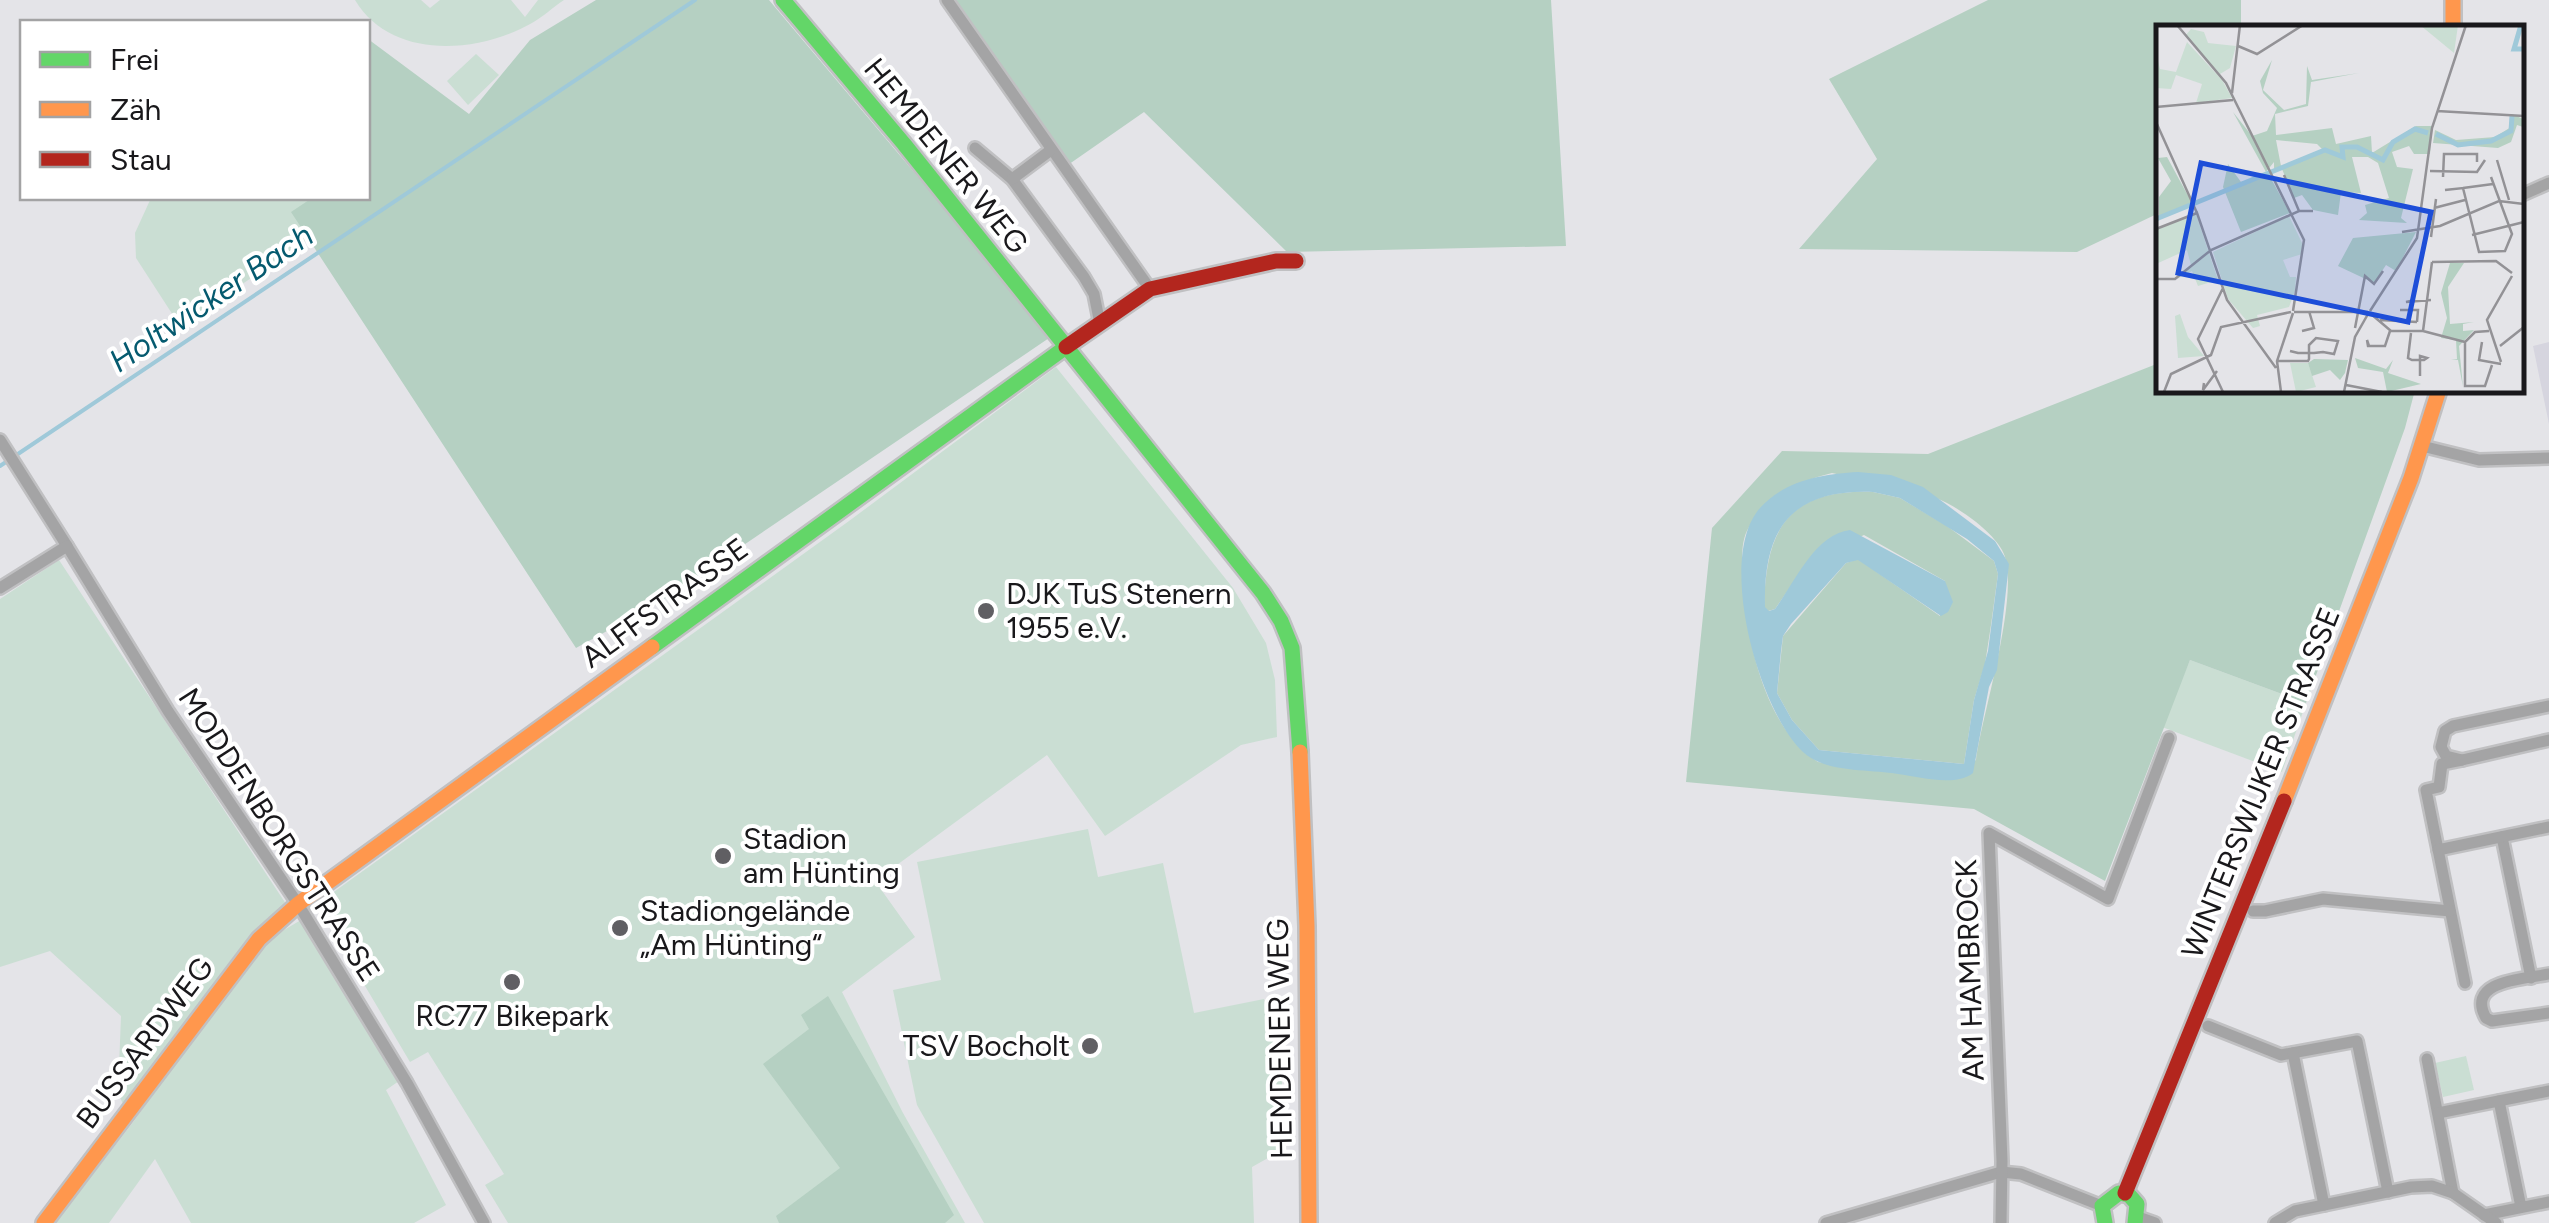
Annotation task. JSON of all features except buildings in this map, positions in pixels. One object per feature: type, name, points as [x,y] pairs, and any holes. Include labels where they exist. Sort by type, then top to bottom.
[{"type":"street","name":"HEMDENER WEG","points":[[783,0],[904,144],[1264,593],[1281,621],[1292,648],[1298,709],[1307,926],[1308,1223]]},
{"type":"street","points":[[947,0],[1150,289]]},
{"type":"street","points":[[2453,0],[2454,25]]},
{"type":"street","name":"HEMDENER WEG","points":[[975,148],[1012,179],[1084,276],[1094,294],[1100,324]]},
{"type":"street","name":"HEMDENER WEG","points":[[1012,179],[1051,150]]},
{"type":"street","points":[[2524,194],[2549,184]]},
{"type":"street","points":[[1065,348],[1150,289],[1276,260],[1296,262]]},
{"type":"street","name":"ALFFSTRASSE","points":[[298,904],[1065,348]]},
{"type":"street","name":"WINTERSWIJKER STRASSE","points":[[2126,1193],[2329,690],[2422,446],[2438,392]]},
{"type":"street","name":"MODDENBORGSTRASSE","points":[[0,441],[168,711],[298,904],[407,1083],[484,1223]]},
{"type":"street","points":[[2422,446],[2479,460],[2549,458]]},
{"type":"street","points":[[0,588],[66,546]]},
{"type":"street","points":[[2462,760],[2446,756],[2440,747],[2445,731],[2452,726],[2549,706]]},
{"type":"street","name":"AM HAMBROCK","points":[[2001,1172],[1989,834],[2108,899],[2169,738]]},
{"type":"street","points":[[2465,984],[2426,790],[2439,788],[2442,764],[2549,740]]},
{"type":"street","points":[[2438,850],[2549,827]]},
{"type":"street","points":[[2502,837],[2530,978]]},
{"type":"street","points":[[2252,911],[2265,912],[2323,899],[2450,911]]},
{"type":"street","name":"BUSSARDWEG","points":[[44,1223],[243,958],[298,904]]},
{"type":"street","points":[[2549,974],[2492,986],[2482,996],[2486,1018],[2498,1022],[2549,1013]]},
{"type":"street","points":[[2208,1026],[2281,1056],[2357,1041],[2388,1192]]},
{"type":"street","points":[[2293,1053],[2324,1205]]},
{"type":"street","points":[[2427,1059],[2453,1193]]},
{"type":"street","points":[[2438,1113],[2549,1091]]},
{"type":"street","points":[[2499,1100],[2521,1207]]},
{"type":"street","points":[[1826,1223],[2001,1172],[2021,1174],[2102,1206]]},
{"type":"street","points":[[2001,1172],[2001,1223]]},
{"type":"street","points":[[2275,1223],[2289,1213],[2432,1186],[2453,1193],[2496,1223]]},
{"type":"street","points":[[2105,1223],[2102,1206],[2112,1194],[2126,1193],[2138,1204],[2143,1221]]},
{"type":"street","points":[[2484,1215],[2549,1202]]},
{"type":"shaded area","points":[[2549,342],[2549,424],[2533,346]]},
{"type":"green space","points":[[355,0],[421,0],[430,8],[440,0],[511,0],[525,17],[538,0],[564,0],[536,21],[510,33],[486,41],[436,46],[390,33]]},
{"type":"green space","points":[[596,0],[769,0],[1052,336],[658,603],[576,648],[291,212],[309,200],[370,200],[370,40],[469,114],[530,40]]},
{"type":"green space","points":[[949,0],[1551,0],[1566,246],[1287,252],[1144,112],[1065,167]]},
{"type":"green space","points":[[1988,0],[2241,0],[2241,25],[2156,25],[2156,214],[2077,252],[1799,249],[1877,159],[1829,79]]},
{"type":"green space","points":[[476,54],[499,75],[468,105],[447,81]]},
{"type":"green space","points":[[150,200],[360,200],[361,204],[180,326],[136,258],[135,233]]},
{"type":"green space","points":[[2156,364],[2156,392],[2414,392],[2306,703],[2190,660],[2105,881],[1974,809],[1686,782],[1712,528],[1782,451],[1928,454]],"holes":[[[1832,473],[1911,490],[1944,502],[1982,527],[1997,542],[2007,567],[2005,620],[1976,760],[1947,780],[1818,762],[1799,747],[1784,727],[1762,680],[1745,604],[1742,560],[1746,533],[1765,507],[1785,492]]]},
{"type":"green space","points":[[1056,367],[1233,588],[1266,643],[1275,680],[1277,737],[1241,745],[1105,836],[1047,755],[875,881],[915,937],[842,992],[903,1113],[965,1223],[508,1223],[485,1185],[504,1174],[428,1052],[410,1062],[326,920],[331,894]]},
{"type":"green space","points":[[1873,492],[1900,498],[1994,561],[1998,574],[1991,625],[1964,764],[1819,750],[1792,720],[1777,693],[1783,636],[1846,563],[1858,559],[1940,616],[1945,581],[1864,535],[1808,561],[1775,609],[1768,611],[1764,607],[1770,556],[1787,519],[1820,498]]},
{"type":"green space","points":[[59,560],[286,904],[260,925],[123,1104],[118,1093],[121,1016],[50,951],[0,967],[0,599]]},
{"type":"green space","points":[[2190,660],[2306,703],[2282,772],[2162,727]]},
{"type":"green space","name":"TSV Bocholt","points":[[1088,829],[1098,877],[1163,863],[1194,1013],[1264,999],[1282,1079],[1282,1150],[1252,1167],[1254,1223],[984,1223],[917,1105],[893,990],[941,980],[917,862]]},
{"type":"green space","points":[[301,920],[399,1081],[386,1090],[446,1205],[414,1223],[191,1223],[155,1159],[109,1223],[55,1223],[134,1121],[248,961],[267,940]]},
{"type":"green space","points":[[828,996],[954,1215],[945,1223],[779,1223],[776,1216],[840,1168],[763,1064],[809,1029],[801,1015]]},
{"type":"green space","points":[[2466,1056],[2474,1090],[2443,1097],[2435,1063]]},
{"type":"water","points":[[1858,472],[1891,475],[1923,487],[1995,541],[2009,564],[1997,670],[1989,687],[1973,773],[1966,777],[1937,780],[1848,769],[1812,759],[1786,731],[1758,669],[1742,596],[1747,531],[1760,508],[1781,491],[1805,480]],"holes":[[[1873,492],[1900,498],[1967,539],[1994,561],[1998,574],[1988,651],[1974,700],[1964,764],[1819,750],[1792,720],[1777,693],[1783,636],[1846,563],[1858,560],[1941,616],[1948,612],[1953,602],[1945,581],[1850,530],[1826,540],[1775,609],[1769,611],[1765,607],[1769,556],[1776,536],[1802,507],[1844,493]]]},
{"type":"waterway","name":"Holtwicker Bach","points":[[0,466],[695,0]]},
{"type":"traffic: fast","points":[[783,0],[904,144],[1263,593],[1292,648],[1300,752]]},
{"type":"traffic: fast","points":[[652,647],[1066,347]]},
{"type":"traffic: fast","points":[[2105,1223],[2102,1206],[2119,1193],[2129,1195],[2137,1204],[2135,1223]]},
{"type":"traffic: slow","points":[[2453,0],[2453,25]]},
{"type":"traffic: slow","points":[[2284,801],[2411,478],[2438,392]]},
{"type":"traffic: slow","points":[[44,1223],[259,939],[298,904],[652,647]]},
{"type":"traffic: slow","points":[[1300,752],[1307,926],[1309,1223]]},
{"type":"traffic: jam","points":[[1066,347],[1150,289],[1276,261],[1296,261]]},
{"type":"traffic: jam","points":[[2125,1193],[2284,801]]},
{"type":"place","name":"DJK TuS Stenern 1955 e.V.","points":[[986,611]]},
{"type":"place","name":"Stadion am Hünting","points":[[723,856]]},
{"type":"place","name":"Stadiongelände „Am Hünting“","points":[[620,928]]},
{"type":"place","name":"RC77 Bikepark","points":[[512,982]]},
{"type":"place","name":"TSV Bocholt","points":[[1090,1046]]}]
